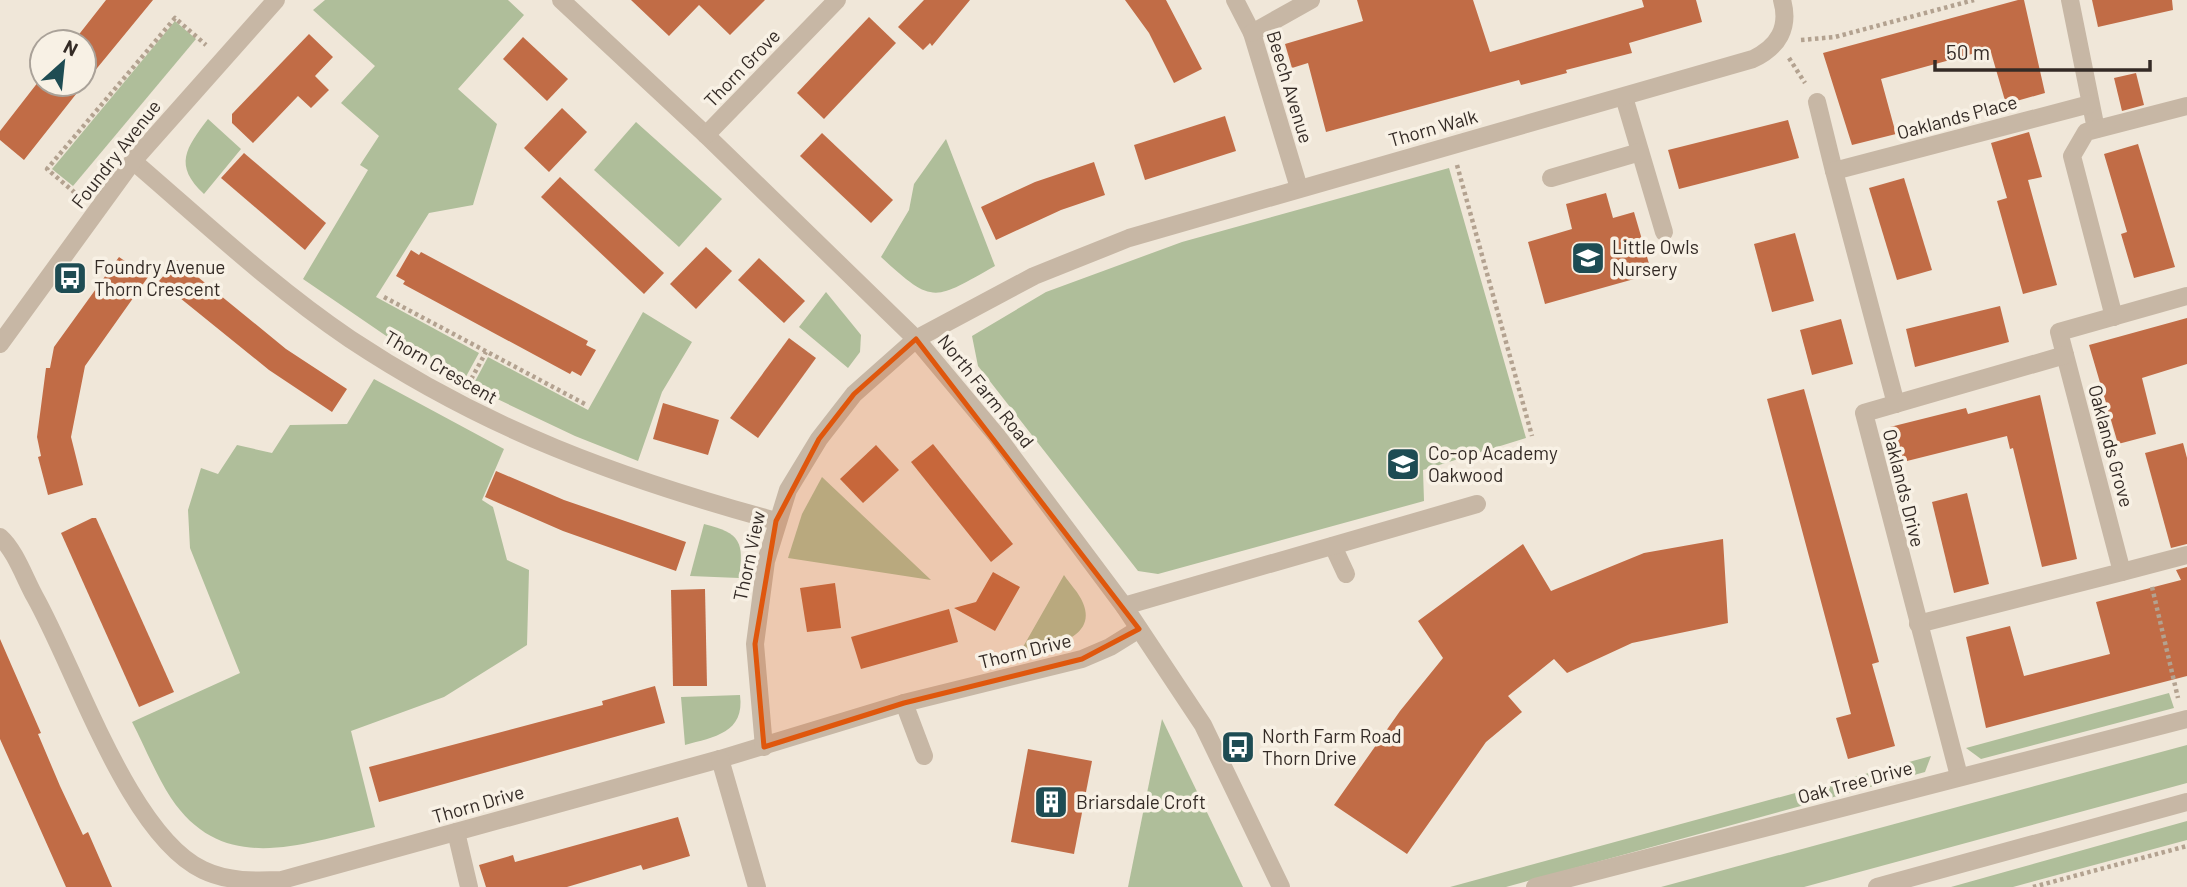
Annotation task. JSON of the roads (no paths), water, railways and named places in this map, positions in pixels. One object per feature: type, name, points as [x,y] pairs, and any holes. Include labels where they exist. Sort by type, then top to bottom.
[{"type":"street","name":"Foundry Avenue","points":[[0,344],[133,162],[222,58],[276,0]]},
{"type":"street","name":"North Farm Road","points":[[561,0],[706,135],[916,340],[997,436],[1124,606],[1203,725],[1281,887]]},
{"type":"street","name":"Thorn Grove","points":[[706,135],[837,0]]},
{"type":"street","name":"Beech Avenue","points":[[1235,0],[1252,33],[1298,188]]},
{"type":"street","points":[[1252,33],[1311,0]]},
{"type":"street","name":"Thorn Walk","points":[[916,340],[1034,276],[1129,238],[1753,59],[1767,52],[1778,41],[1784,27],[1782,0]]},
{"type":"street","points":[[2070,0],[2096,129]]},
{"type":"street","points":[[1624,97],[1664,232]]},
{"type":"street","points":[[1817,102],[1896,404]]},
{"type":"street","name":"Oaklands Place","points":[[1835,171],[2090,104]]},
{"type":"street","points":[[2187,106],[2086,132],[2072,156],[2114,317],[2187,296]]},
{"type":"street","points":[[1551,178],[1640,152]]},
{"type":"street","name":"Thorn Crescent","points":[[133,162],[288,293],[350,338],[458,402],[512,431],[602,469],[776,521]]},
{"type":"street","name":"Oaklands Grove","points":[[2114,317],[2059,332],[2122,572]]},
{"type":"street","name":"Thorn View","points":[[764,747],[755,644],[766,561],[776,521],[788,489],[818,439],[854,394],[916,340]]},
{"type":"street","name":"Oaklands Drive","points":[[1959,776],[1917,624],[1864,413],[2065,355]]},
{"type":"street","points":[[1124,606],[1477,504]]},
{"type":"street","name":"Thorn Drive","points":[[0,537],[40,604],[145,818],[170,849],[203,879],[282,880],[720,760],[904,703],[1082,659],[1110,647],[1139,629]]},
{"type":"street","points":[[1333,546],[1346,574]]},
{"type":"street","points":[[1917,624],[2187,555]]},
{"type":"street","points":[[904,703],[924,755]]},
{"type":"street","name":"Oak Tree Drive","points":[[1535,887],[2185,719]]},
{"type":"street","points":[[720,760],[757,887]]},
{"type":"street","points":[[1877,887],[2187,802]]},
{"type":"street","points":[[456,832],[470,887]]},
{"type":"place","name":"Little Owls Nursery","points":[[1588,258]]},
{"type":"place","name":"Foundry Avenue Thorn Crescent","points":[[70,278]]},
{"type":"place","name":"Co-op Academy Oakwood","points":[[1403,464]]},
{"type":"place","name":"North Farm Road Thorn Drive","points":[[1238,747]]},
{"type":"place","name":"Briarsdale Croft","points":[[1051,802]]}]
